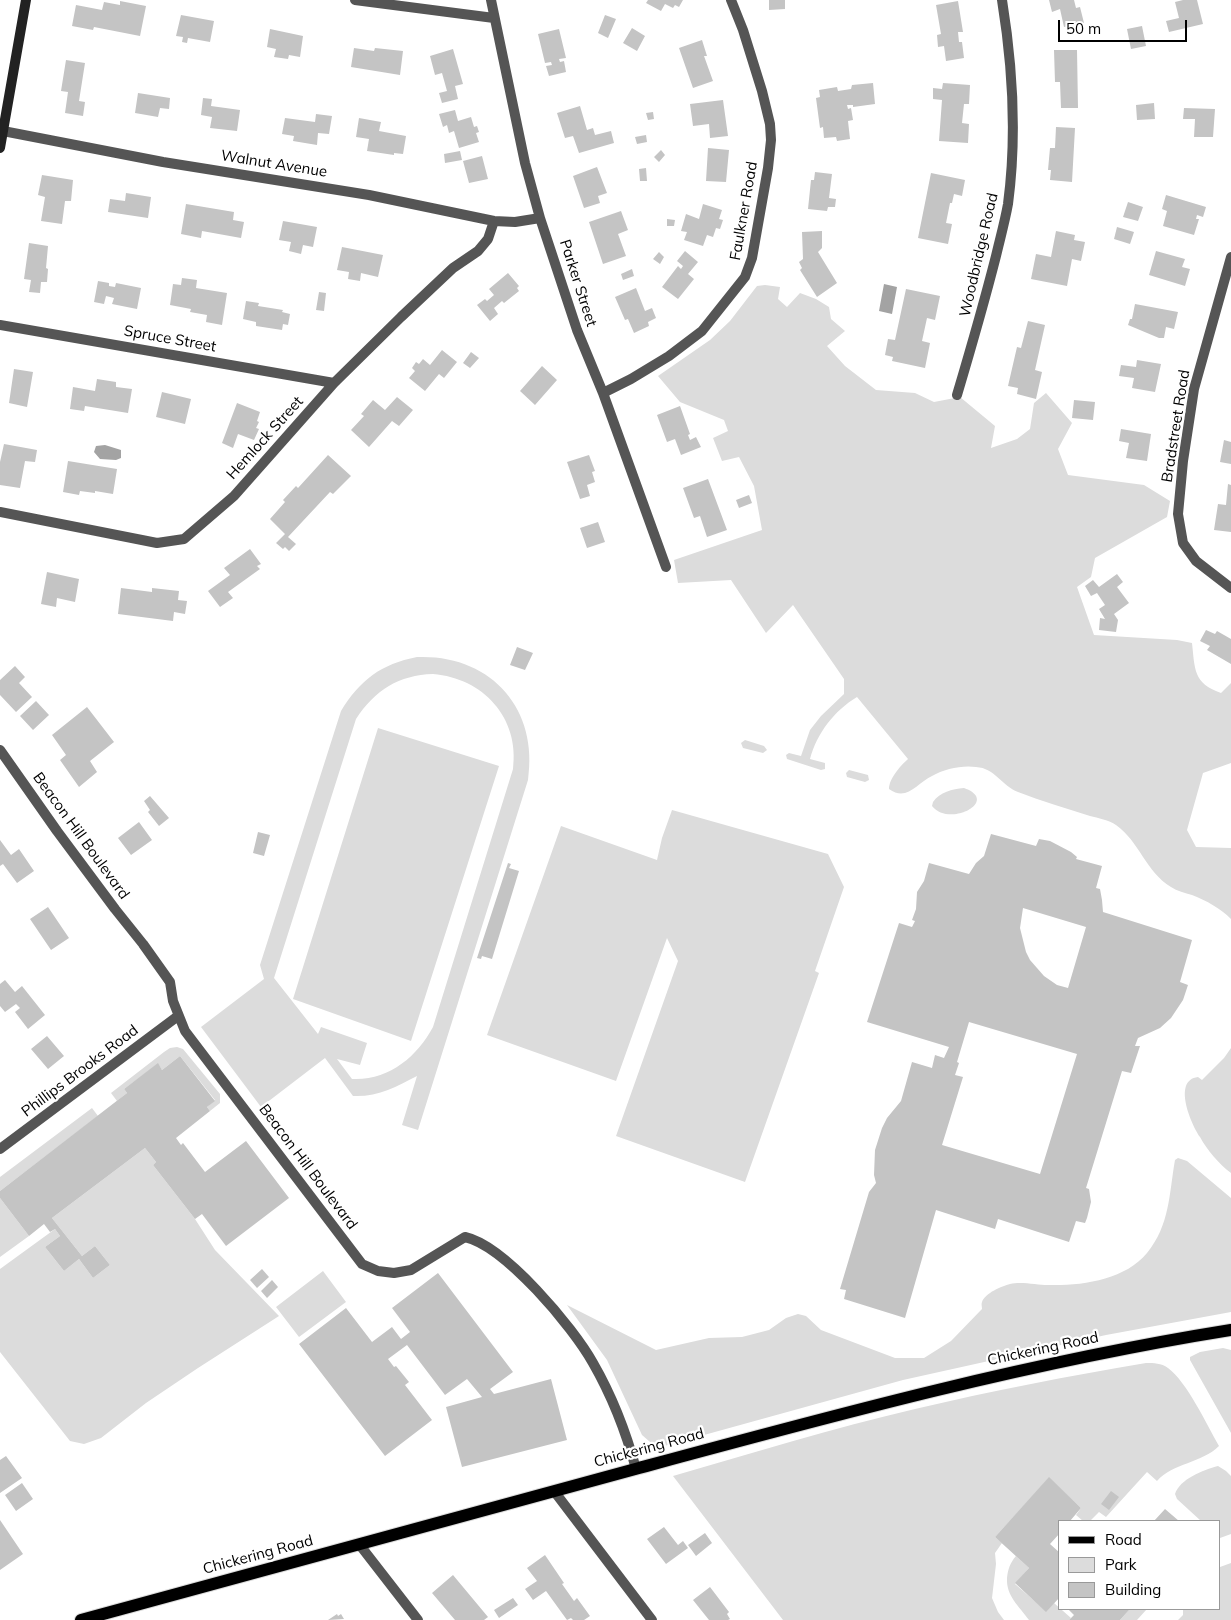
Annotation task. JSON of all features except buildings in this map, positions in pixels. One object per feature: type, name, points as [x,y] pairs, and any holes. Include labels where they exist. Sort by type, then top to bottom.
[{"type":"main road","points":[[0,148],[3,131],[4,102],[26,0]]},
{"type":"main road","name":"Chickering Road","points":[[81,1620],[822,1418],[980,1379],[1153,1343],[1231,1330]]},
{"type":"street","points":[[355,0],[494,18]]},
{"type":"street","name":"Parker Street","points":[[491,0],[525,163],[540,218],[577,330],[603,392],[666,567]]},
{"type":"street","name":"Faulkner Road","points":[[603,392],[631,379],[669,356],[702,331],[746,278],[752,258],[771,140],[770,124],[762,91],[743,30],[731,0]]},
{"type":"street","name":"Woodbridge Road","points":[[957,394],[980,320],[1008,206],[1013,145],[1013,101],[1007,32],[1002,0]]},
{"type":"street","name":"Walnut Avenue","points":[[3,131],[163,162],[369,195],[494,221],[515,222],[540,218]]},
{"type":"street","name":"Hemlock Street","points":[[0,512],[157,543],[184,539],[234,496],[334,383],[453,268],[478,251],[488,238],[494,221]]},
{"type":"street","name":"Bradstreet Road","points":[[1231,257],[1194,389],[1183,461],[1178,514],[1183,544],[1196,561],[1231,588]]},
{"type":"street","name":"Spruce Street","points":[[0,325],[334,383]]},
{"type":"street","name":"Beacon Hill Boulevard","points":[[0,750],[57,831],[170,982],[178,1016],[185,1030],[362,1264],[378,1271],[394,1273],[411,1270],[465,1237],[481,1242],[508,1261],[570,1329],[593,1362],[624,1429],[636,1469]]},
{"type":"street","name":"Phillips Brooks Road","points":[[0,1149],[178,1016]]},
{"type":"street","points":[[554,1491],[652,1620]]},
{"type":"street","points":[[359,1544],[418,1620]]},
{"type":"green space","points":[[757,286],[780,287],[778,299],[787,307],[800,293],[816,299],[829,307],[831,319],[845,331],[827,346],[845,366],[876,390],[915,393],[934,402],[960,397],[995,426],[991,448],[1017,439],[1030,429],[1034,403],[1046,393],[1072,423],[1058,449],[1068,475],[1144,485],[1170,501],[1167,517],[1095,558],[1091,577],[1077,587],[1094,635],[1177,640],[1192,643],[1195,668],[1200,680],[1205,685],[1221,693],[1231,683],[1231,763],[1203,773],[1187,830],[1196,847],[1231,848],[1231,919],[1208,902],[1176,890],[1162,881],[1131,839],[1113,823],[1018,792],[983,768],[959,767],[948,770],[932,776],[907,792],[895,792],[889,789],[889,785],[898,769],[908,759],[857,697],[834,716],[822,732],[813,749],[810,759],[825,763],[825,769],[821,770],[787,759],[786,755],[789,753],[801,756],[810,730],[821,716],[844,694],[844,679],[793,605],[766,633],[731,580],[678,583],[674,560],[762,530],[754,486],[739,457],[722,461],[713,438],[728,431],[724,420],[680,402],[658,376],[710,340],[730,321]]},
{"type":"green space","points":[[417,657],[443,658],[467,665],[487,676],[504,690],[517,709],[526,730],[529,754],[528,780],[418,1130],[402,1125],[417,1076],[379,1093],[353,1096],[325,1058],[261,1107],[201,1027],[264,979],[260,965],[341,711],[364,682],[382,669]],"holes":[[[433,674],[451,677],[468,683],[482,692],[504,718],[514,750],[513,769],[433,1027],[419,1048],[400,1065],[378,1076],[352,1079],[337,1059],[360,1065],[367,1043],[321,1027],[318,1034],[274,978],[356,719],[380,692],[399,681],[409,677]]]},
{"type":"green space","points":[[378,728],[499,766],[411,1041],[293,999]]},
{"type":"green space","points":[[745,740],[764,746],[767,750],[763,753],[743,748],[741,743]]},
{"type":"green space","points":[[849,770],[868,775],[869,780],[865,782],[847,777],[846,773]]},
{"type":"green space","points":[[964,788],[974,793],[977,799],[975,805],[968,810],[949,814],[940,812],[932,806],[933,802],[943,793]]},
{"type":"green space","points":[[672,810],[828,854],[844,887],[815,971],[819,973],[745,1182],[616,1136],[678,961],[667,938],[616,1081],[487,1035],[561,826],[657,860],[662,838]]},
{"type":"green space","points":[[177,1047],[183,1049],[220,1094],[220,1103],[210,1111],[207,1107],[215,1100],[180,1056],[162,1070],[158,1064],[124,1089],[127,1093],[117,1101],[111,1093],[164,1052],[170,1048]]},
{"type":"green space","points":[[1231,1048],[1231,1173],[1206,1147],[1196,1131],[1186,1103],[1185,1094],[1186,1086],[1190,1080],[1198,1077],[1202,1080],[1224,1058]]},
{"type":"green space","points":[[92,1108],[98,1116],[0,1191],[0,1177]]},
{"type":"green space","points":[[145,1148],[156,1162],[153,1165],[195,1219],[215,1250],[279,1316],[146,1403],[101,1438],[84,1444],[70,1441],[0,1352],[0,1269],[55,1229],[60,1236],[45,1247],[64,1271],[79,1259],[93,1278],[110,1265],[95,1246],[82,1256],[52,1218]]},
{"type":"green space","points":[[1178,1158],[1187,1161],[1231,1198],[1231,1312],[1106,1335],[903,1380],[657,1448],[642,1435],[607,1360],[567,1305],[656,1350],[709,1338],[742,1337],[769,1330],[786,1318],[798,1314],[806,1316],[821,1330],[895,1358],[924,1358],[951,1341],[982,1309],[984,1299],[998,1288],[1014,1283],[1061,1285],[1102,1280],[1127,1270],[1138,1262],[1155,1242],[1160,1231],[1167,1209],[1175,1160]]},
{"type":"green space","points":[[0,1198],[29,1236],[0,1257]]},
{"type":"green space","points":[[323,1271],[346,1302],[299,1337],[276,1307]]},
{"type":"green space","points":[[1223,1348],[1231,1350],[1231,1433],[1190,1360],[1190,1357],[1200,1352]]},
{"type":"green space","points":[[1146,1363],[1163,1365],[1182,1383],[1219,1446],[1204,1456],[1171,1470],[1157,1481],[1147,1472],[1106,1517],[1099,1512],[1091,1520],[1082,1520],[1076,1515],[1081,1508],[1049,1478],[995,1537],[1002,1543],[995,1553],[996,1564],[992,1598],[1004,1620],[783,1620],[673,1476],[884,1416],[1088,1373]]},
{"type":"green space","points":[[1218,1466],[1231,1476],[1231,1534],[1221,1538],[1221,1520],[1200,1520],[1177,1499],[1175,1494],[1187,1480]]},
{"type":"green space","points":[[1016,1556],[1029,1568],[1015,1584],[1046,1611],[1054,1603],[1058,1607],[1058,1610],[1062,1610],[1071,1618],[1069,1620],[1029,1620],[1011,1596],[1007,1584],[1012,1561]]},
{"type":"green space","points":[[1231,1563],[1231,1620],[1178,1620],[1183,1615],[1183,1610],[1221,1610],[1221,1567]]},
{"type":"green space","points":[[1129,1610],[1146,1610],[1137,1620],[1120,1620]]},
{"type":"shaded area","points":[[884,284],[897,287],[892,314],[879,311]]},
{"type":"shaded area","points":[[105,445],[121,450],[121,458],[116,460],[100,459],[94,452],[96,446]]}]
